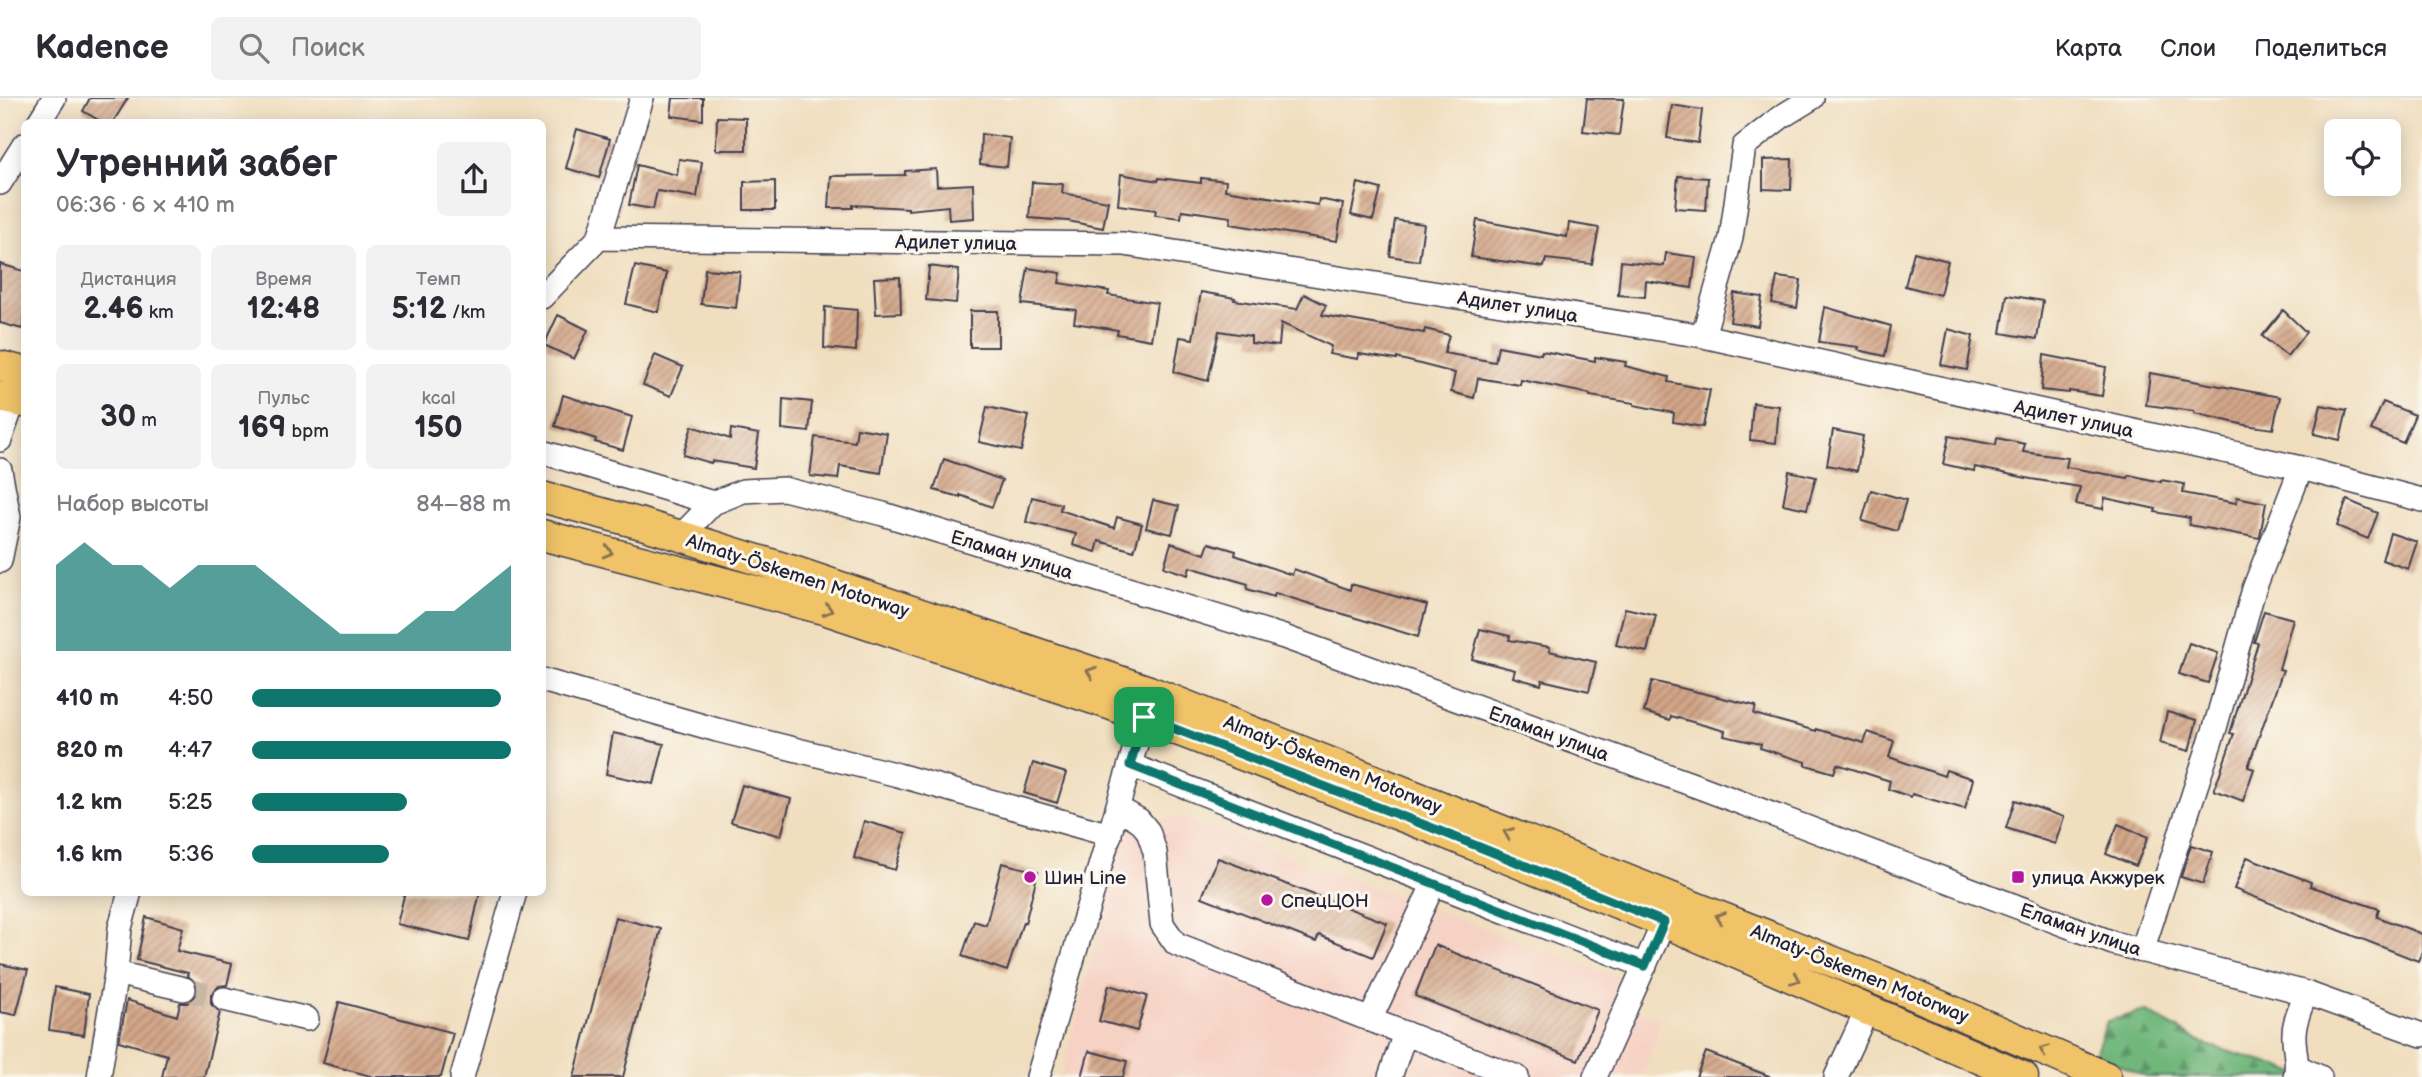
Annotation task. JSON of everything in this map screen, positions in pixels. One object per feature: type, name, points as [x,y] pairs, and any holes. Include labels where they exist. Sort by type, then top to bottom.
[{"type":"main road","points":[[0,366],[21,371]]},
{"type":"main road","name":"Almaty-Öskemen Motorway","points":[[546,498],[680,537],[787,584],[827,610],[1144,717],[1430,827],[1664,922],[1867,1010],[1982,1067],[2023,1077]]},
{"type":"main road","name":"Almaty-Öskemen Motorway","points":[[546,536],[787,584],[1149,691],[1882,981],[2106,1077]]},
{"type":"street","points":[[41,119],[54,98]]},
{"type":"street","points":[[546,293],[599,238],[642,98]]},
{"type":"street","points":[[1703,336],[1731,238],[1744,146],[1780,117],[1812,98]]},
{"type":"street","points":[[0,183],[21,150]]},
{"type":"street","name":"Адилет улица","points":[[599,238],[1124,244],[1703,336],[2301,468],[2422,500]]},
{"type":"street","points":[[0,440],[13,400]]},
{"type":"street","points":[[546,453],[713,503]]},
{"type":"street","points":[[2141,950],[2215,728],[2254,589],[2301,468]]},
{"type":"street","points":[[0,470],[9,517],[7,538],[0,561]]},
{"type":"street","name":"Еламан улица","points":[[680,537],[713,503],[743,491],[783,489],[883,514],[1284,637],[1702,788],[2113,943],[2306,993],[2422,1035]]},
{"type":"street","points":[[6,500],[21,512]]},
{"type":"street","points":[[546,681],[717,730],[898,775],[1110,835]]},
{"type":"street","points":[[1038,1077],[1144,717]]},
{"type":"street","points":[[1130,765],[1645,966]]},
{"type":"street","points":[[1118,807],[1139,820],[1148,831],[1155,852],[1162,923],[1176,944],[1405,1034],[1488,1072],[1517,1077]]},
{"type":"street","points":[[1370,1020],[1434,883]]},
{"type":"street","points":[[99,1077],[116,973],[120,928],[129,896]]},
{"type":"street","points":[[462,1077],[514,896]]},
{"type":"street","points":[[1595,1077],[1664,922]]},
{"type":"street","points":[[116,973],[184,989]]},
{"type":"street","points":[[2306,993],[2295,1024],[2297,1072],[2320,1077]]},
{"type":"street","points":[[224,999],[307,1019]]},
{"type":"street","points":[[1836,1077],[1867,1010]]},
{"type":"street","points":[[1390,1077],[1405,1034]]},
{"type":"shaded area","points":[[1177,816],[1631,982],[1623,1007],[1661,1020],[1642,1077],[1061,1077],[1126,831]]},
{"type":"green space","points":[[2145,1011],[2207,1045],[2307,1077],[2146,1077],[2095,1054],[2107,1021]]},
{"type":"building","points":[[90,98],[128,98],[115,119],[97,119],[83,111]]},
{"type":"building","points":[[673,98],[703,98],[703,120],[671,116]]},
{"type":"building","points":[[1587,98],[1624,99],[1619,135],[1583,131]]},
{"type":"building","points":[[1672,105],[1702,110],[1698,143],[1667,138]]},
{"type":"building","points":[[717,117],[746,118],[746,150],[716,150]]},
{"type":"building","points":[[577,129],[610,139],[599,178],[566,168]]},
{"type":"building","points":[[981,134],[1010,138],[1007,167],[980,164]]},
{"type":"building","points":[[679,159],[702,162],[697,197],[657,191],[653,209],[629,205],[637,165],[677,175]]},
{"type":"building","points":[[1792,159],[1791,190],[1763,189],[1763,160]]},
{"type":"building","points":[[936,169],[937,186],[973,184],[974,218],[949,220],[948,206],[908,210],[853,205],[853,208],[829,208],[831,176],[905,175],[905,171]]},
{"type":"building","points":[[1121,174],[1158,181],[1159,178],[1201,183],[1201,178],[1226,181],[1225,190],[1318,205],[1319,199],[1343,204],[1337,241],[1230,224],[1231,217],[1182,210],[1181,218],[1155,215],[1156,210],[1118,205]]},
{"type":"building","points":[[1678,176],[1708,178],[1706,210],[1675,208]]},
{"type":"building","points":[[775,181],[775,210],[744,210],[744,182]]},
{"type":"building","points":[[1032,182],[1063,184],[1062,193],[1108,201],[1103,228],[1068,221],[1029,218]]},
{"type":"building","points":[[1358,183],[1381,189],[1373,220],[1351,215]]},
{"type":"building","points":[[1395,220],[1424,224],[1419,261],[1390,256]]},
{"type":"building","points":[[1477,220],[1567,237],[1569,223],[1599,228],[1592,264],[1546,259],[1544,267],[1471,257]]},
{"type":"building","points":[[1914,252],[1948,261],[1940,295],[1905,286]]},
{"type":"building","points":[[1666,253],[1696,257],[1692,288],[1646,281],[1645,297],[1618,295],[1621,261],[1664,266]]},
{"type":"building","points":[[0,264],[21,270],[21,329],[0,323]]},
{"type":"building","points":[[635,266],[667,273],[658,312],[626,304]]},
{"type":"building","points":[[929,266],[959,270],[956,303],[926,300]]},
{"type":"building","points":[[1028,268],[1061,273],[1059,283],[1109,291],[1108,295],[1157,303],[1151,340],[1117,334],[1118,330],[1074,323],[1076,310],[1022,304]]},
{"type":"building","points":[[705,269],[740,272],[736,308],[701,304]]},
{"type":"building","points":[[900,277],[901,313],[876,314],[874,278]]},
{"type":"building","points":[[1777,277],[1801,280],[1797,308],[1772,303]]},
{"type":"building","points":[[1201,292],[1235,298],[1234,300],[1297,309],[1304,294],[1326,305],[1322,315],[1424,333],[1425,329],[1449,335],[1444,353],[1495,362],[1498,346],[1595,361],[1595,357],[1626,362],[1625,366],[1669,377],[1668,382],[1710,390],[1703,427],[1673,422],[1674,413],[1521,380],[1520,385],[1478,378],[1474,398],[1451,392],[1455,373],[1397,358],[1359,354],[1358,359],[1329,354],[1331,346],[1281,323],[1279,346],[1251,343],[1251,336],[1219,331],[1208,381],[1174,372],[1180,337],[1193,339]]},
{"type":"building","points":[[1734,293],[1762,297],[1758,326],[1730,322]]},
{"type":"building","points":[[2007,295],[2043,301],[2037,339],[2001,333]]},
{"type":"building","points":[[825,307],[857,310],[856,351],[824,348]]},
{"type":"building","points":[[1825,307],[1891,326],[1885,356],[1858,350],[1859,347],[1819,342]]},
{"type":"building","points":[[2283,310],[2306,332],[2287,356],[2262,336]]},
{"type":"building","points":[[970,311],[998,311],[998,347],[970,347]]},
{"type":"building","points":[[558,315],[588,330],[574,359],[546,346]]},
{"type":"building","points":[[1948,329],[1973,336],[1967,370],[1941,365]]},
{"type":"building","points":[[655,355],[683,367],[671,396],[643,385]]},
{"type":"building","points":[[2044,355],[2106,367],[2102,396],[2041,390]]},
{"type":"building","points":[[2150,373],[2280,397],[2273,429],[2245,425],[2194,411],[2146,405]]},
{"type":"building","points":[[563,395],[632,417],[623,450],[555,426]]},
{"type":"building","points":[[783,399],[812,402],[809,432],[782,429]]},
{"type":"building","points":[[2383,402],[2415,415],[2403,443],[2371,430]]},
{"type":"building","points":[[1753,403],[1779,406],[1776,443],[1750,440]]},
{"type":"building","points":[[2321,405],[2347,410],[2340,440],[2314,434]]},
{"type":"building","points":[[987,407],[1029,416],[1021,451],[979,442]]},
{"type":"building","points":[[692,426],[730,439],[731,429],[759,434],[754,468],[712,461],[711,463],[683,455]]},
{"type":"building","points":[[857,428],[887,433],[881,473],[840,466],[838,479],[810,476],[815,437],[855,442]]},
{"type":"building","points":[[1833,430],[1863,436],[1857,471],[1827,465]]},
{"type":"building","points":[[1949,436],[1996,445],[1997,438],[2025,444],[2023,452],[2068,458],[2066,467],[2184,484],[2183,493],[2236,503],[2237,497],[2266,503],[2260,536],[2259,538],[2189,525],[2190,518],[2155,512],[2156,509],[2105,498],[2103,509],[2076,504],[2080,487],[1975,467],[1974,471],[1943,464]]},
{"type":"building","points":[[944,459],[1002,480],[992,507],[960,495],[934,490]]},
{"type":"building","points":[[1789,471],[1816,477],[1807,509],[1783,504]]},
{"type":"building","points":[[1871,490],[1906,500],[1897,531],[1862,521]]},
{"type":"building","points":[[1032,497],[1061,504],[1060,510],[1114,528],[1117,517],[1142,524],[1134,551],[1099,541],[1096,552],[1073,545],[1076,534],[1026,522]]},
{"type":"building","points":[[1153,500],[1179,506],[1172,534],[1146,528]]},
{"type":"building","points":[[2347,500],[2378,513],[2368,539],[2337,526]]},
{"type":"building","points":[[2390,533],[2417,542],[2408,569],[2382,560]]},
{"type":"building","points":[[1171,543],[1205,554],[1209,543],[1236,551],[1235,555],[1292,575],[1294,569],[1350,590],[1351,584],[1427,605],[1418,637],[1275,593],[1274,597],[1247,589],[1248,584],[1190,567],[1188,575],[1164,567]]},
{"type":"building","points":[[1625,608],[1656,615],[1647,652],[1616,645]]},
{"type":"building","points":[[2264,611],[2293,619],[2279,669],[2283,670],[2248,767],[2254,769],[2243,801],[2214,790],[2234,734],[2230,733],[2258,643],[2254,642]]},
{"type":"building","points":[[1480,629],[1510,636],[1509,640],[1550,647],[1549,651],[1596,662],[1589,691],[1542,680],[1541,685],[1513,677],[1515,670],[1472,659]]},
{"type":"building","points":[[2189,643],[2218,653],[2208,683],[2179,674]]},
{"type":"building","points":[[1652,681],[1756,706],[1754,714],[1864,743],[1868,732],[1894,741],[1889,757],[1944,776],[1946,770],[1973,779],[1965,809],[1888,789],[1890,781],[1837,764],[1834,773],[1760,748],[1761,744],[1724,736],[1725,731],[1671,716],[1670,720],[1644,712]]},
{"type":"building","points":[[2167,712],[2197,720],[2189,751],[2160,743]]},
{"type":"building","points":[[613,733],[664,744],[654,784],[606,774]]},
{"type":"building","points":[[1033,763],[1066,773],[1057,803],[1024,793]]},
{"type":"building","points":[[742,785],[791,799],[781,836],[731,822]]},
{"type":"building","points":[[2015,800],[2064,817],[2055,844],[2006,828]]},
{"type":"building","points":[[864,821],[906,833],[895,870],[854,858]]},
{"type":"building","points":[[2118,824],[2148,837],[2136,866],[2106,854]]},
{"type":"building","points":[[2191,845],[2213,852],[2203,884],[2181,877]]},
{"type":"building","points":[[2247,857],[2311,882],[2310,886],[2379,909],[2377,917],[2422,934],[2422,951],[2418,961],[2234,889]]},
{"type":"building","name":"СпецЦОН","points":[[1218,858],[1387,923],[1373,957],[1319,935],[1316,942],[1202,897]]},
{"type":"building","points":[[1002,863],[1038,872],[1025,923],[1023,922],[1007,971],[962,956],[974,921],[986,925]]},
{"type":"building","points":[[404,896],[479,896],[469,941],[397,924]]},
{"type":"building","points":[[146,917],[183,928],[177,951],[232,964],[227,985],[219,986],[211,995],[211,1004],[220,1012],[204,1077],[162,1077],[167,1055],[119,1041],[127,1000],[177,1016],[180,1003],[194,999],[198,992],[197,984],[188,973],[137,960]]},
{"type":"building","points":[[615,917],[661,929],[623,1077],[574,1077]]},
{"type":"building","points":[[1435,945],[1598,1010],[1578,1060],[1415,996]]},
{"type":"building","points":[[0,964],[28,970],[16,1015],[0,1012]]},
{"type":"building","points":[[1109,985],[1147,996],[1137,1031],[1099,1021]]},
{"type":"building","points":[[55,987],[89,994],[84,1035],[49,1030]]},
{"type":"building","points":[[339,1002],[453,1033],[441,1077],[374,1077],[323,1063]]},
{"type":"building","points":[[1089,1051],[1127,1061],[1123,1077],[1082,1077]]},
{"type":"building","points":[[1706,1052],[1769,1076],[1696,1077]]},
{"type":"tunnel","points":[[184,989],[224,999]]},
{"type":"place","name":"Шин Line","points":[[1030,877]]},
{"type":"place","name":"улица Акжурек","points":[[2018,877]]},
{"type":"place","name":"СпецЦОН","points":[[1267,900]]},
{"type":"route","points":[[1144,717],[1430,827],[1664,922],[1645,966],[1130,765],[1144,717]]}]
